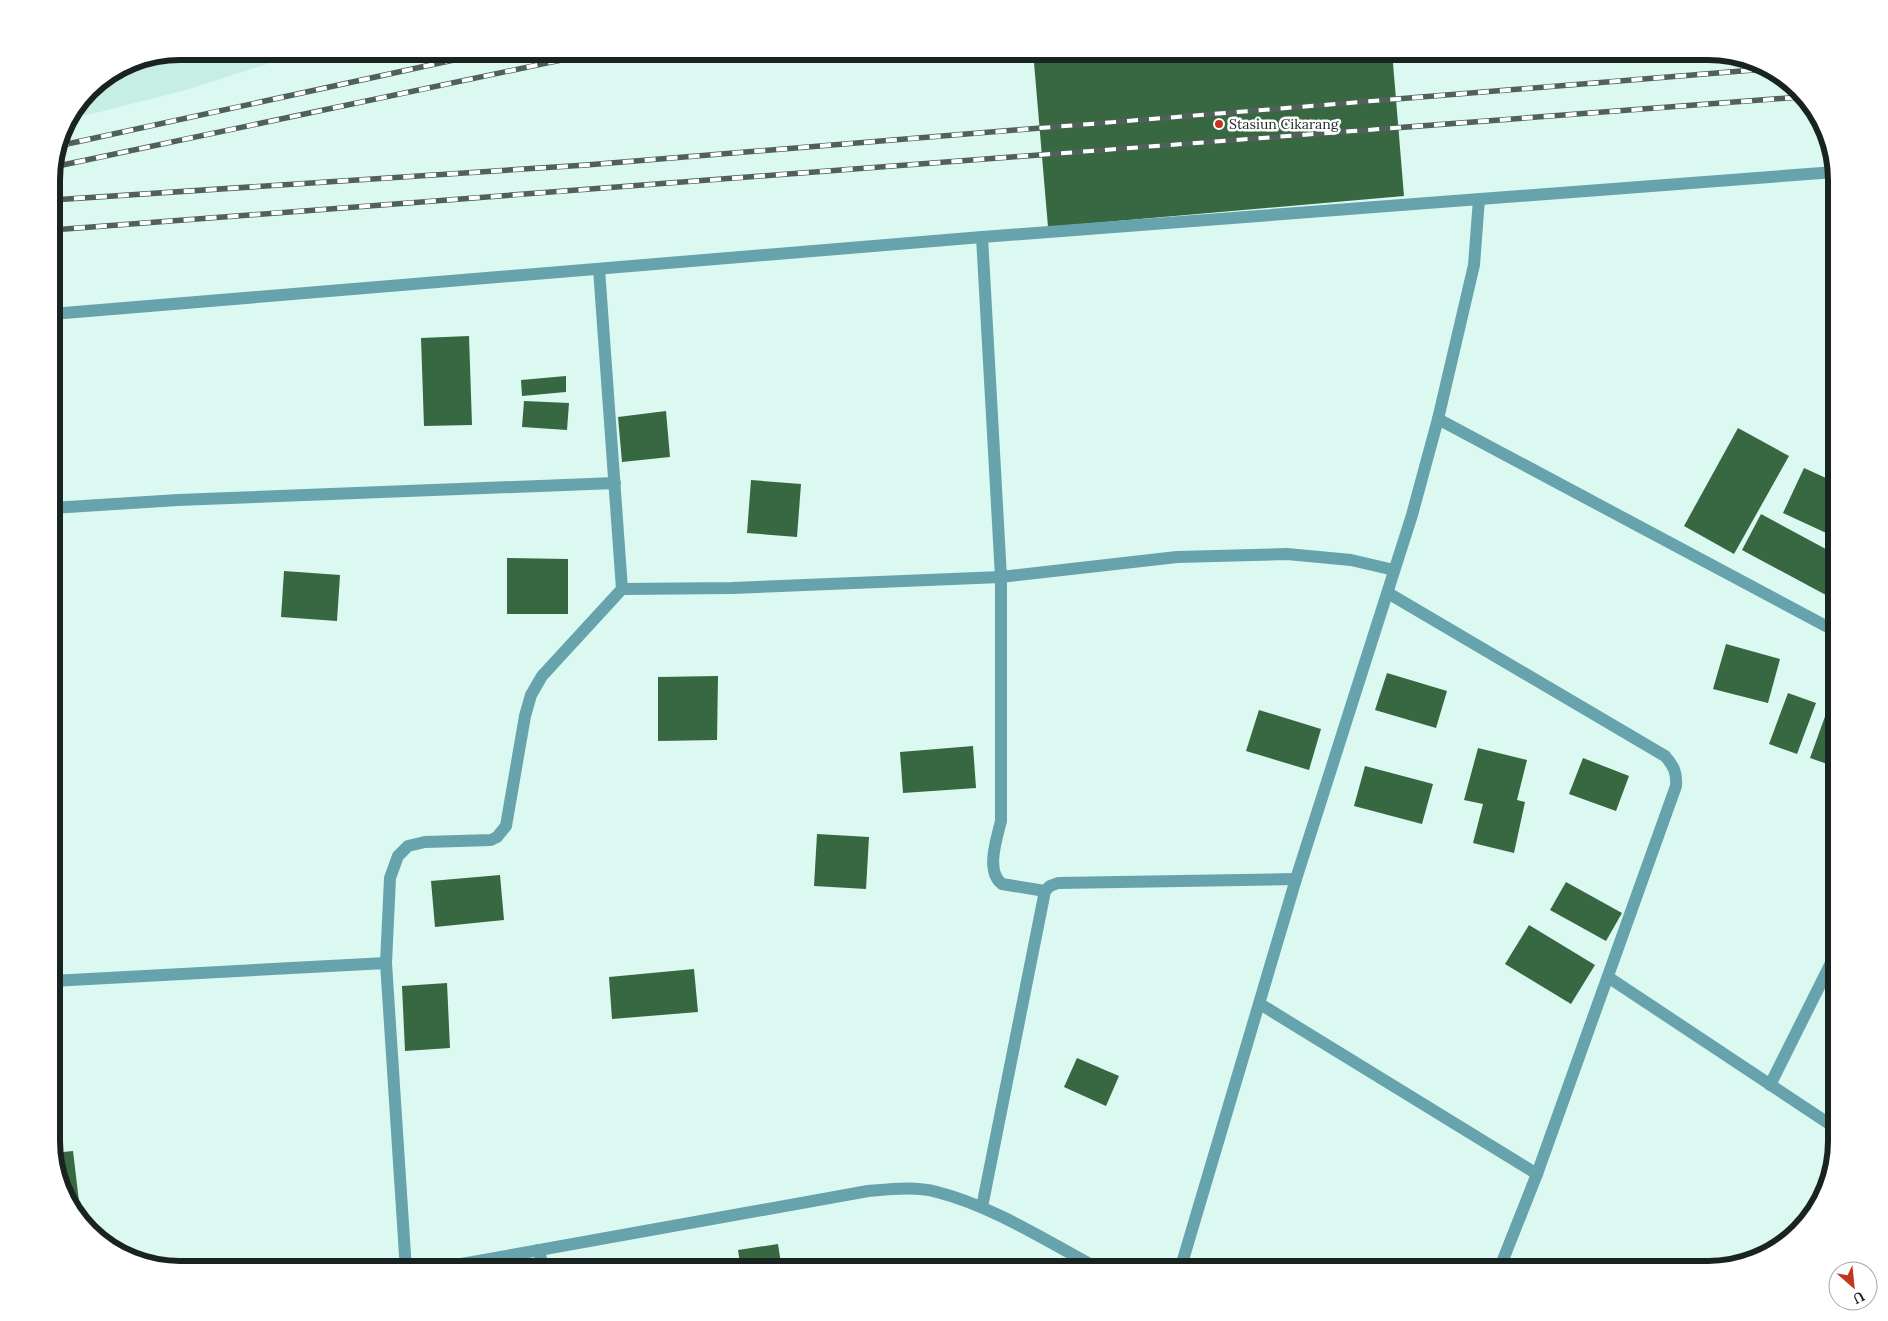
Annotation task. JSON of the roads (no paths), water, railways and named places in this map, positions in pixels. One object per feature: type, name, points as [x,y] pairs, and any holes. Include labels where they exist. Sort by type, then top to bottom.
[{"type":"street","points":[[60,313],[982,237],[1828,173]]},
{"type":"street","points":[[1183,1261],[1296,880],[1388,592],[1438,419],[1474,265],[1479,199]]},
{"type":"street","points":[[982,237],[1001,577],[1001,821],[994,852],[994,864],[999,882],[1002,884],[1045,891]]},
{"type":"street","points":[[405,1261],[386,962],[390,878],[398,856],[408,846],[425,842],[491,840],[497,837],[506,826],[525,716],[531,696],[542,676],[622,589],[599,269]]},
{"type":"street","points":[[1438,419],[1828,627]]},
{"type":"street","points":[[60,507],[178,500],[615,483]]},
{"type":"street","points":[[622,589],[732,588],[1001,577],[1177,557],[1287,554],[1351,560],[1394,570]]},
{"type":"street","points":[[1388,592],[1664,756],[1673,764],[1677,776],[1676,786],[1537,1174],[1502,1261]]},
{"type":"street","points":[[982,1207],[1045,891],[1050,886],[1058,883],[1296,880]]},
{"type":"street","points":[[60,981],[386,962]]},
{"type":"street","points":[[1770,1085],[1828,969]]},
{"type":"street","points":[[1608,977],[1828,1124]]},
{"type":"street","points":[[1260,1004],[1537,1174]]},
{"type":"street","points":[[478,1261],[868,1191],[905,1188],[936,1192],[982,1207],[1084,1261]]},
{"type":"street","points":[[538,1250],[542,1261]]},
{"type":"railway","points":[[66,144],[454,60]]},
{"type":"railway","points":[[61,165],[561,60]]},
{"type":"railway","points":[[60,199],[586,165],[1756,70]]},
{"type":"railway","points":[[60,229],[1794,97]]},
{"type":"place","name":"Stasiun Cikarang","points":[[1219,124]]}]
